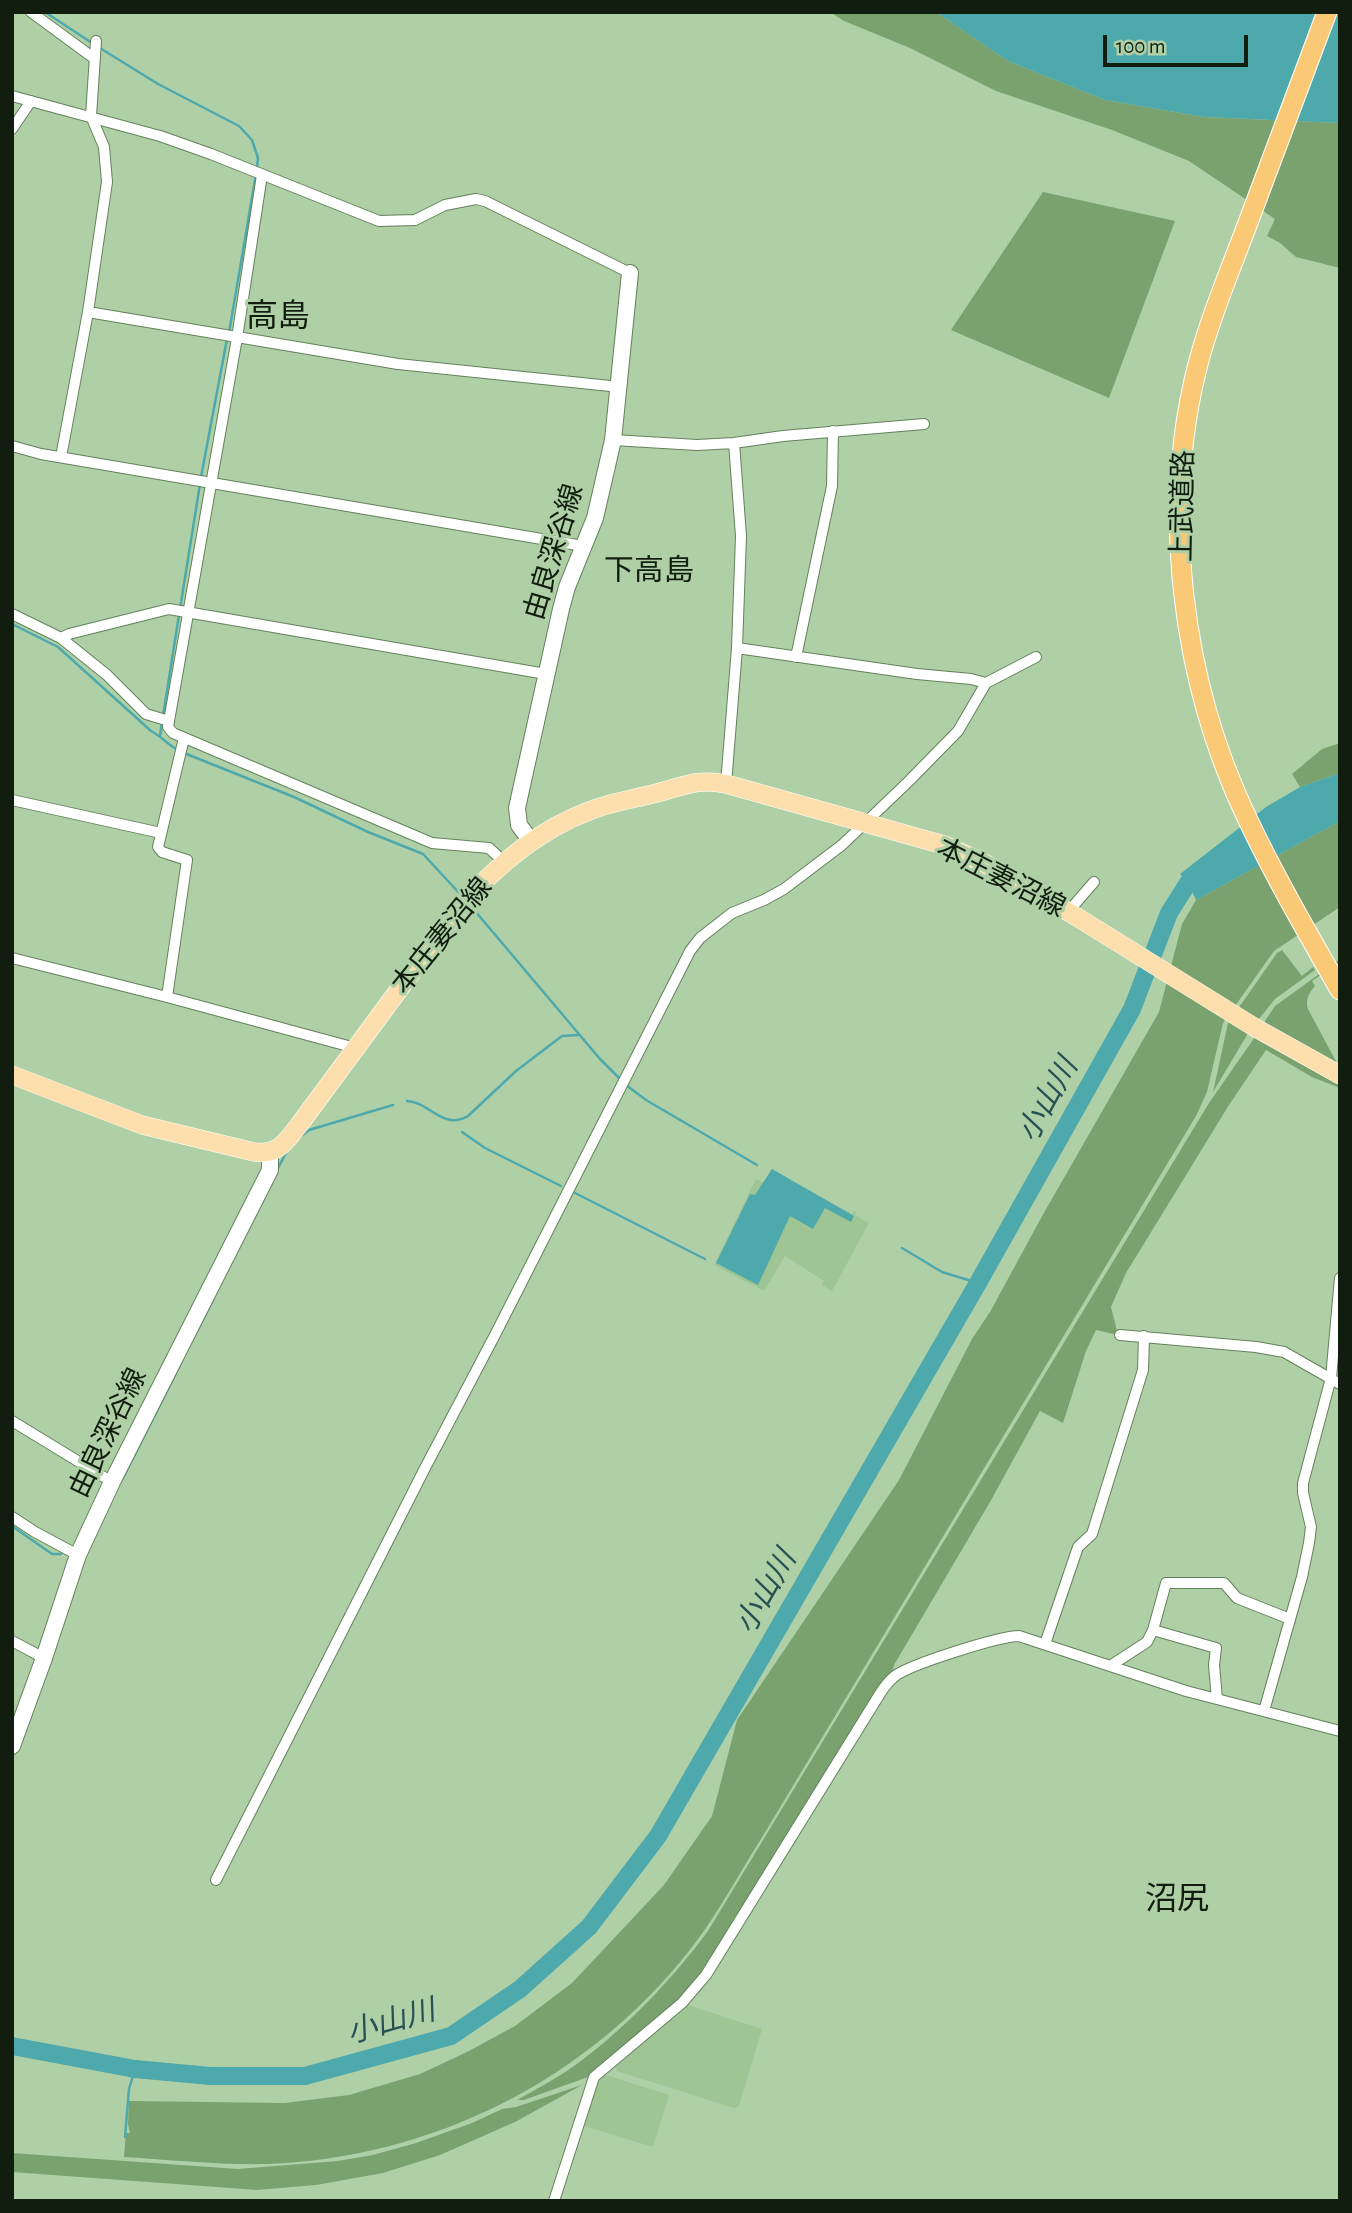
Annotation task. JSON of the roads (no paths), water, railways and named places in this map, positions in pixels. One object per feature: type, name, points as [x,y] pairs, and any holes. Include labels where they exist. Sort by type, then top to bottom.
[{"type":"highway","name":"上武道路","points":[[1327,12],[1206,336],[1186,425],[1180,508],[1182,582],[1188,626],[1202,695],[1220,750],[1246,817],[1281,886],[1340,990]]},
{"type":"main road","name":"由良深谷線","points":[[531,841],[519,825],[517,808],[567,587],[595,518],[613,440],[630,273]]},
{"type":"main road","name":"本庄妻沼線","points":[[270,1152],[283,1145],[299,1125],[460,907],[504,862],[531,841],[568,820],[610,804],[701,781],[726,784],[944,845],[1005,874],[1254,1027],[1340,1075]]},
{"type":"main road","points":[[12,1075],[142,1125],[254,1152],[270,1152]]},
{"type":"main road","name":"由良深谷線","points":[[12,1746],[78,1555],[112,1482],[270,1170],[270,1152]]},
{"type":"street","points":[[30,12],[96,51],[91,116],[103,147],[107,182],[88,312],[61,457]]},
{"type":"street","points":[[12,96],[160,136],[379,221],[415,220],[445,205],[476,199],[485,201],[630,273]]},
{"type":"street","points":[[12,129],[32,101]]},
{"type":"street","points":[[262,175],[237,338],[187,612],[164,720],[170,731],[184,738],[432,843],[489,848],[504,862]]},
{"type":"street","points":[[88,312],[398,364],[620,387]]},
{"type":"street","points":[[613,440],[697,445],[924,424]]},
{"type":"street","points":[[796,657],[832,486],[833,431]]},
{"type":"street","points":[[726,784],[737,648],[741,536],[734,443]]},
{"type":"street","points":[[12,446],[41,454],[583,545]]},
{"type":"street","points":[[61,638],[159,611],[174,610],[546,674]]},
{"type":"street","points":[[12,614],[61,638],[107,675],[146,714],[164,720]]},
{"type":"street","points":[[737,648],[986,683]]},
{"type":"street","points":[[216,1880],[690,951],[700,937],[732,913],[784,889],[821,862],[865,823],[958,731],[986,683],[1036,657]]},
{"type":"street","points":[[167,996],[187,860],[162,852],[158,847],[184,738]]},
{"type":"street","points":[[12,800],[161,833]]},
{"type":"street","points":[[1072,915],[1094,882]]},
{"type":"street","points":[[12,958],[167,996],[348,1046],[354,1050]]},
{"type":"street","points":[[1264,1711],[1302,1577],[1311,1527],[1303,1483],[1335,1381],[1340,1278]]},
{"type":"street","points":[[1121,1335],[1284,1352],[1335,1381]]},
{"type":"street","points":[[1045,1644],[1078,1547],[1092,1534],[1143,1370],[1144,1336]]},
{"type":"street","points":[[12,1421],[112,1482]]},
{"type":"street","points":[[12,1517],[78,1555]]},
{"type":"street","points":[[1110,1666],[1147,1642],[1166,1583],[1223,1583],[1237,1598],[1290,1619]]},
{"type":"street","points":[[1153,1630],[1216,1648],[1214,1665],[1217,1699]]},
{"type":"street","points":[[554,2201],[594,2077],[682,2003],[706,1975],[890,1681],[907,1669],[1003,1637],[1019,1636],[1217,1699],[1340,1731]]},
{"type":"street","points":[[12,1641],[44,1658]]},
{"type":"water","points":[[936,12],[1340,12],[1340,123],[1204,117],[1105,100],[1008,61]]},
{"type":"water","points":[[1340,773],[1340,821],[1196,900],[1180,874],[1266,807],[1300,787]]},
{"type":"water","points":[[772,1169],[854,1216],[851,1222],[825,1208],[813,1229],[790,1216],[758,1285],[716,1263],[750,1194],[755,1195]]},
{"type":"waterway","points":[[45,12],[92,43]]},
{"type":"waterway","points":[[100,48],[158,84],[239,126],[252,140],[258,158],[257,167]]},
{"type":"waterway","points":[[229,333],[256,174]]},
{"type":"waterway","points":[[201,477],[227,339]]},
{"type":"waterway","points":[[180,609],[200,484]]},
{"type":"waterway","points":[[163,716],[179,615]]},
{"type":"waterway","points":[[12,624],[58,647],[151,731],[178,750]]},
{"type":"waterway","points":[[160,736],[162,722]]},
{"type":"waterway","points":[[184,753],[294,797],[368,832],[423,854],[461,895]]},
{"type":"waterway","name":"小山川","points":[[12,2046],[135,2069],[210,2076],[305,2076],[451,2036],[520,1989],[589,1927],[658,1836],[978,1283],[1132,1009],[1169,913],[1188,883],[1207,869]]},
{"type":"waterway","points":[[470,905],[600,1059],[621,1080]]},
{"type":"waterway","points":[[407,1101],[423,1106],[444,1118],[459,1120],[468,1116],[516,1071],[562,1036],[578,1035]]},
{"type":"waterway","points":[[626,1085],[646,1100],[757,1165]]},
{"type":"waterway","points":[[301,1136],[309,1130],[393,1105]]},
{"type":"waterway","points":[[462,1132],[485,1148],[561,1186]]},
{"type":"waterway","points":[[277,1170],[287,1151]]},
{"type":"waterway","points":[[575,1193],[705,1259]]},
{"type":"waterway","points":[[902,1248],[942,1272],[978,1283]]},
{"type":"waterway","points":[[192,1341],[213,1300]]},
{"type":"waterway","points":[[123,1478],[181,1363]]},
{"type":"waterway","points":[[12,1526],[52,1554],[61,1554]]},
{"type":"waterway","points":[[125,2137],[129,2089],[135,2069]]},
{"type":"district","name":"高島","points":[[278,316]]},
{"type":"district","name":"下高島","points":[[649,571]]},
{"type":"district","name":"沼尻","points":[[1177,1899]]}]
